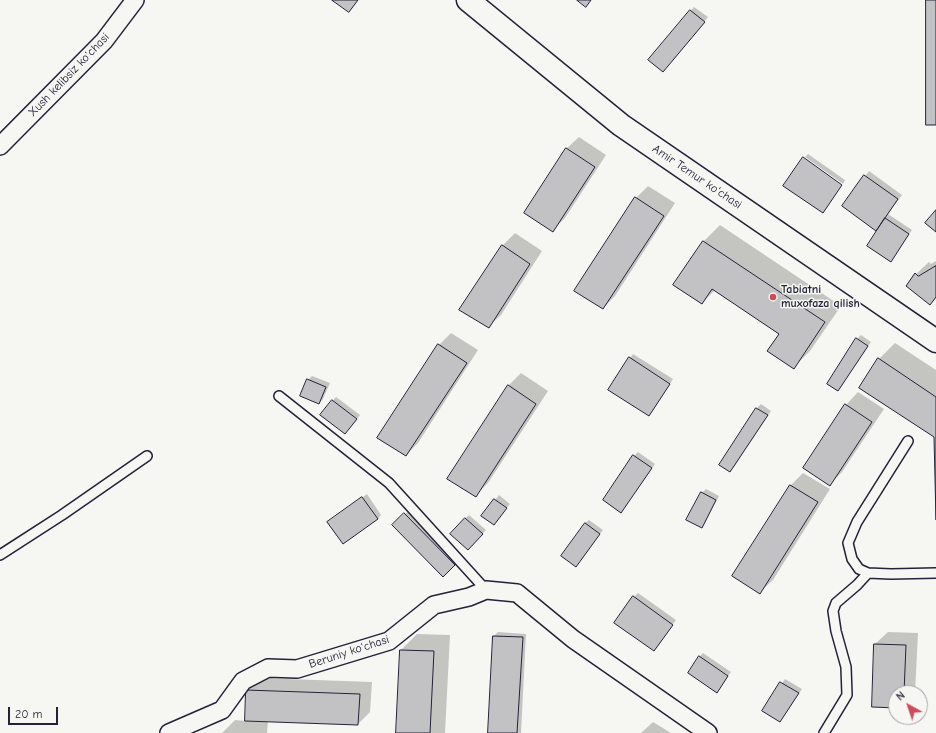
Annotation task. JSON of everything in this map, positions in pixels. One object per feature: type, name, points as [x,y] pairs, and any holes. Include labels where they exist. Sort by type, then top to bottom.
[{"type":"main road","name":"Amir Temur ko'chasi","points":[[468,0],[621,125],[936,340]]},
{"type":"street","name":"Xush kelibsiz ko'chasi","points":[[0,146],[104,41],[135,0]]},
{"type":"street","name":"Beruniy ko'chasi","points":[[169,733],[222,710],[243,680],[268,668],[297,669],[389,641],[434,605],[469,597],[486,590],[517,593],[573,639],[708,733]]},
{"type":"lane","points":[[279,396],[389,483],[486,590]]},
{"type":"lane","points":[[908,441],[857,522],[848,543],[852,559],[859,569],[868,573],[936,573]]},
{"type":"lane","points":[[0,555],[62,515],[147,456]]},
{"type":"lane","points":[[824,733],[847,695],[846,667],[836,632],[833,611],[836,603],[857,585],[868,573]]},
{"type":"building","points":[[332,0],[358,0],[349,12]]},
{"type":"building","points":[[577,0],[591,0],[586,7]]},
{"type":"building","points":[[926,0],[936,0],[936,125],[926,125]]},
{"type":"building","points":[[690,10],[705,22],[663,72],[648,60]]},
{"type":"building","points":[[566,148],[595,167],[553,232],[524,213]]},
{"type":"building","points":[[803,157],[842,185],[823,213],[783,186]]},
{"type":"building","points":[[864,175],[898,199],[876,231],[842,206]]},
{"type":"building","points":[[635,197],[664,216],[603,309],[574,291]]},
{"type":"building","points":[[936,210],[936,232],[925,223]]},
{"type":"building","points":[[885,218],[909,234],[891,262],[867,246]]},
{"type":"building","points":[[703,241],[825,322],[794,369],[767,351],[779,334],[712,289],[702,304],[673,285]]},
{"type":"building","points":[[502,245],[530,264],[489,328],[459,310]]},
{"type":"building","points":[[936,266],[936,297],[930,305],[906,286],[915,273],[918,276]]},
{"type":"building","points":[[856,338],[868,346],[838,391],[827,384]]},
{"type":"building","points":[[438,344],[467,363],[406,456],[377,438]]},
{"type":"building","points":[[629,357],[670,384],[649,416],[608,390]]},
{"type":"building","points":[[878,358],[936,397],[936,520],[934,437],[859,388]]},
{"type":"building","points":[[307,379],[326,387],[319,404],[300,396]]},
{"type":"building","points":[[508,385],[536,404],[476,497],[447,479]]},
{"type":"building","points":[[332,400],[357,419],[345,434],[320,415]]},
{"type":"building","points":[[845,404],[872,422],[830,486],[803,468]]},
{"type":"building","points":[[756,408],[768,415],[730,472],[719,465]]},
{"type":"building","points":[[633,455],[652,468],[621,513],[603,500]]},
{"type":"building","points":[[790,485],[818,502],[760,594],[732,576]]},
{"type":"building","points":[[701,492],[716,500],[702,528],[686,520]]},
{"type":"building","points":[[362,497],[378,519],[343,544],[327,522]]},
{"type":"building","points":[[494,499],[507,508],[494,525],[481,516]]},
{"type":"building","points":[[404,513],[455,565],[443,577],[392,525]]},
{"type":"building","points":[[465,518],[483,534],[468,550],[450,534]]},
{"type":"building","points":[[585,523],[600,534],[576,567],[561,556]]},
{"type":"building","points":[[633,596],[673,625],[654,651],[614,623]]},
{"type":"building","points":[[493,636],[523,637],[517,733],[488,733]]},
{"type":"building","points":[[874,644],[906,645],[904,685],[888,685],[888,708],[872,707]]},
{"type":"building","points":[[400,650],[434,651],[430,733],[396,733]]},
{"type":"building","points":[[699,656],[728,676],[717,693],[688,673]]},
{"type":"building","points":[[780,682],[799,693],[780,722],[762,711]]},
{"type":"building","points":[[246,690],[360,694],[358,725],[245,721]]},
{"type":"place","name":"Tabiatni muxofaza qilish","points":[[773,297]]}]
